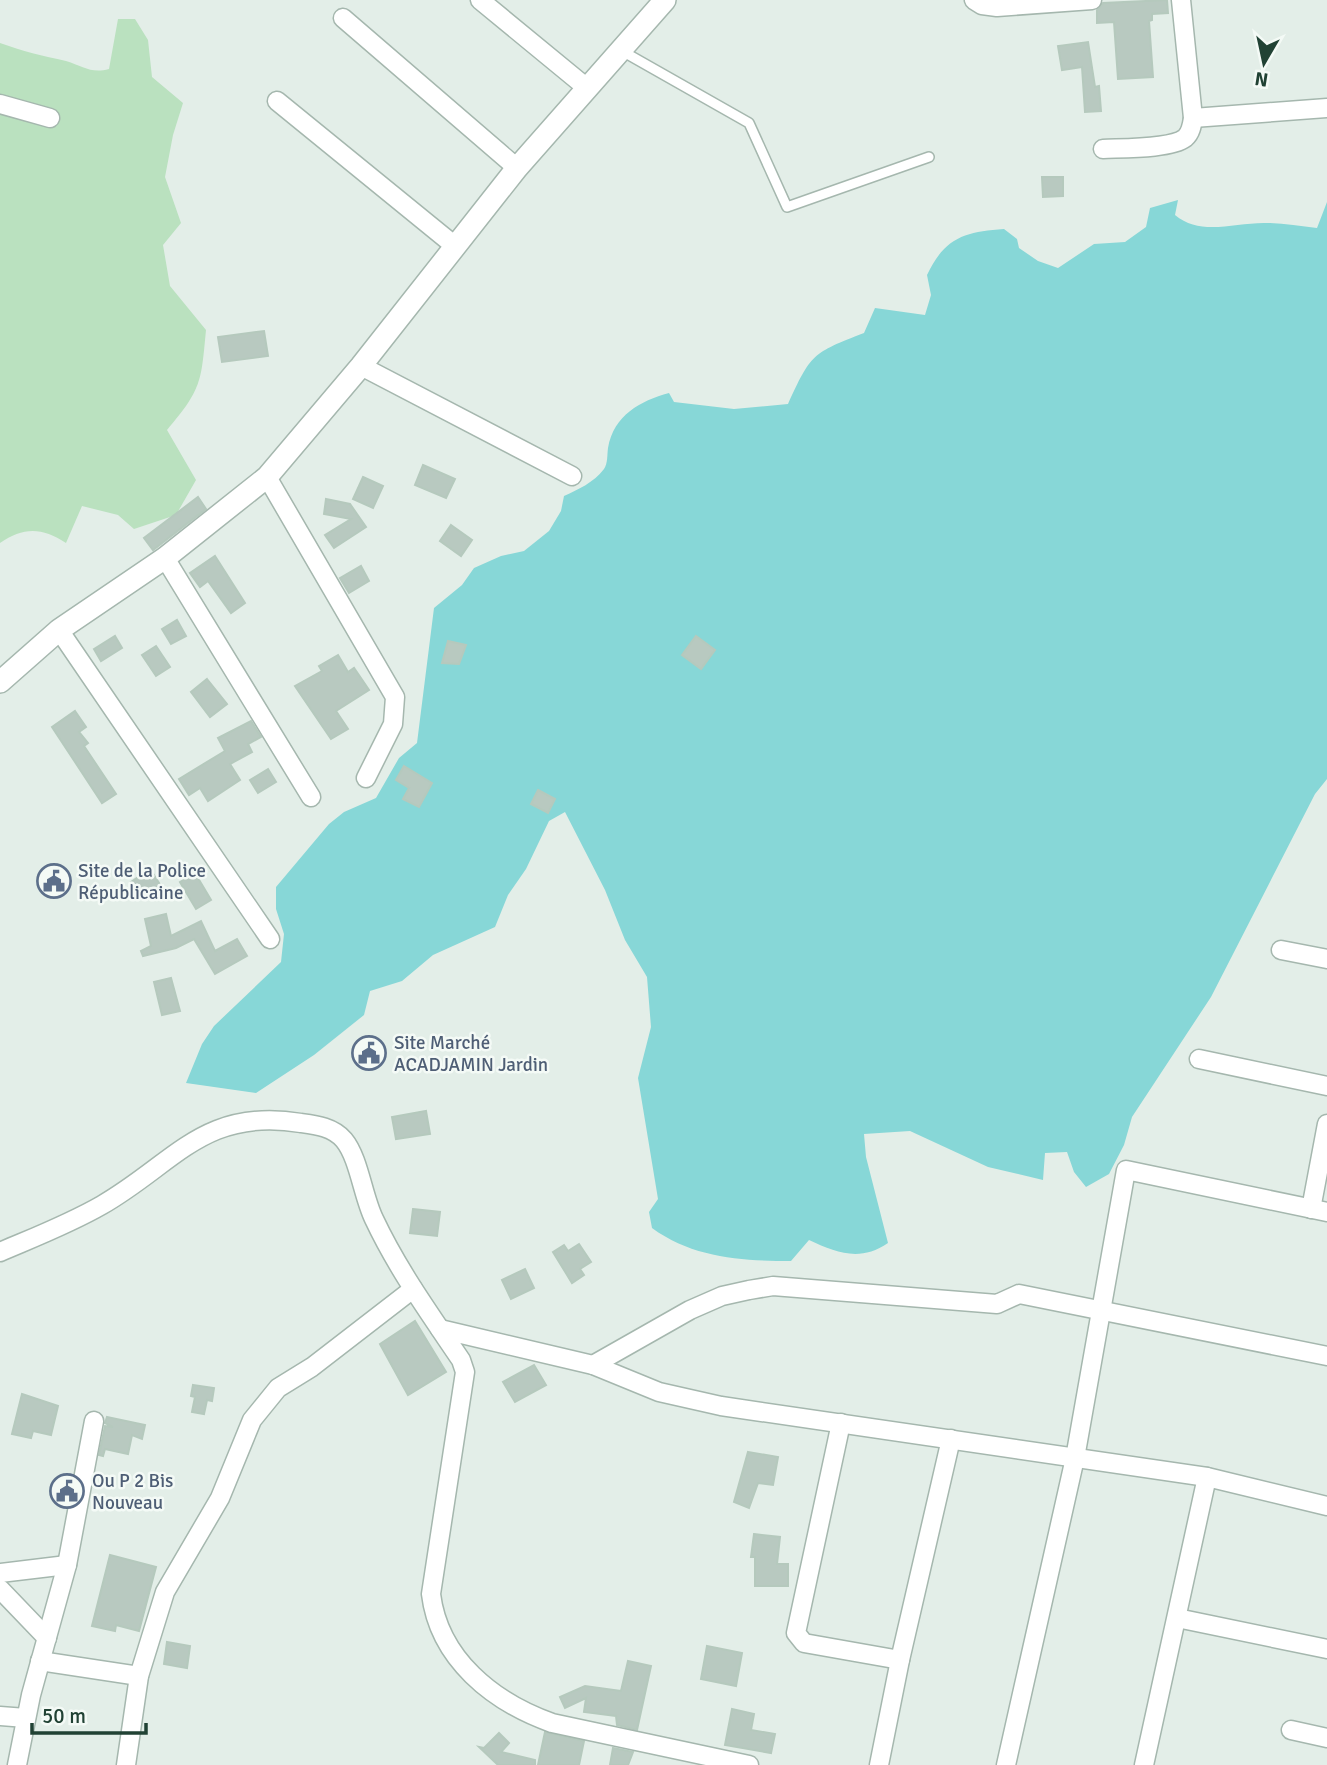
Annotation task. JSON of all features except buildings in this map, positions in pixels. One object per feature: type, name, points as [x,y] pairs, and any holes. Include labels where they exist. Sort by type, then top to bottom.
[{"type":"street","points":[[480,0],[587,88]]},
{"type":"street","points":[[0,682],[59,630],[165,558],[267,477],[361,366],[517,168],[665,0]]},
{"type":"street","points":[[974,0],[982,5],[997,7],[1092,0]]},
{"type":"street","points":[[1103,149],[1173,143],[1184,138],[1194,118],[1181,0]]},
{"type":"street","points":[[343,18],[517,168]]},
{"type":"street","points":[[278,101],[455,246]]},
{"type":"street","points":[[0,104],[50,118]]},
{"type":"street","points":[[1194,118],[1327,108]]},
{"type":"street","points":[[361,366],[572,476]]},
{"type":"street","points":[[267,477],[395,697],[393,724],[366,778]]},
{"type":"street","points":[[165,558],[311,797]]},
{"type":"street","points":[[59,630],[270,939]]},
{"type":"street","points":[[1281,950],[1327,959]]},
{"type":"street","points":[[1199,1059],[1327,1086]]},
{"type":"street","points":[[0,1252],[66,1225],[106,1203],[204,1134],[251,1120],[284,1120],[322,1126],[346,1142],[372,1215],[396,1265],[440,1329],[465,1372],[431,1594],[434,1618],[457,1657],[478,1683],[505,1703],[531,1716],[552,1723],[749,1765]]},
{"type":"street","points":[[1006,1765],[1075,1458],[1126,1170],[1319,1210],[1327,1124]]},
{"type":"street","points":[[593,1365],[690,1310],[722,1296],[773,1286],[997,1304],[1019,1294],[1327,1356]]},
{"type":"street","points":[[126,1765],[139,1676],[167,1585],[220,1498],[252,1420],[278,1388],[312,1367],[413,1289]]},
{"type":"street","points":[[440,1329],[593,1365],[659,1392],[776,1416],[1207,1476],[1327,1506]]},
{"type":"street","points":[[18,1765],[26,1718],[67,1564],[94,1421]]},
{"type":"street","points":[[841,1423],[796,1633],[804,1643],[900,1660]]},
{"type":"street","points":[[880,1765],[900,1660],[951,1439]]},
{"type":"street","points":[[1144,1765],[1207,1476]]},
{"type":"street","points":[[0,1573],[67,1564]]},
{"type":"street","points":[[0,1589],[47,1638]]},
{"type":"street","points":[[1177,1618],[1327,1649]]},
{"type":"street","points":[[40,1661],[139,1676]]},
{"type":"street","points":[[0,1716],[26,1718]]},
{"type":"street","points":[[1291,1730],[1327,1738]]},
{"type":"lane","points":[[622,51],[749,123],[787,206],[929,157]]},
{"type":"green space","points":[[118,19],[135,19],[148,40],[152,77],[183,103],[173,135],[165,177],[181,223],[163,245],[170,286],[206,330],[198,384],[167,430],[196,480],[176,515],[134,529],[118,515],[82,506],[66,543],[49,534],[33,531],[17,534],[0,543],[0,43],[87,69],[109,69]]},
{"type":"water","points":[[1178,200],[1175,215],[1185,222],[1207,227],[1267,223],[1317,228],[1327,202],[1327,779],[1315,794],[1211,997],[1132,1117],[1124,1145],[1109,1174],[1086,1187],[1074,1172],[1067,1152],[1045,1153],[1043,1180],[988,1167],[910,1131],[864,1134],[866,1157],[888,1243],[878,1249],[848,1254],[809,1240],[791,1261],[754,1260],[701,1252],[652,1228],[649,1212],[658,1199],[638,1078],[651,1027],[647,977],[625,940],[605,890],[565,812],[549,821],[526,869],[508,895],[495,927],[433,955],[402,981],[370,991],[364,1015],[314,1055],[256,1093],[186,1083],[202,1044],[214,1026],[281,962],[284,934],[276,909],[276,887],[329,824],[344,812],[376,798],[399,758],[417,743],[434,608],[462,585],[474,568],[501,556],[524,551],[549,531],[561,511],[564,496],[590,482],[604,469],[611,436],[622,418],[648,400],[669,393],[674,402],[734,409],[788,404],[802,375],[815,357],[864,333],[875,308],[925,315],[931,295],[927,275],[941,252],[958,239],[978,232],[1004,229],[1017,239],[1019,248],[1038,261],[1058,268],[1094,244],[1125,242],[1146,227],[1150,208]]},
{"type":"place","name":"Site de la Police Républicaine","points":[[54,881]]},
{"type":"place","name":"Site Marché ACADJAMIN Jardin","points":[[369,1053]]},
{"type":"place","name":"Ou P 2 Bis Nouveau","points":[[67,1491]]}]
